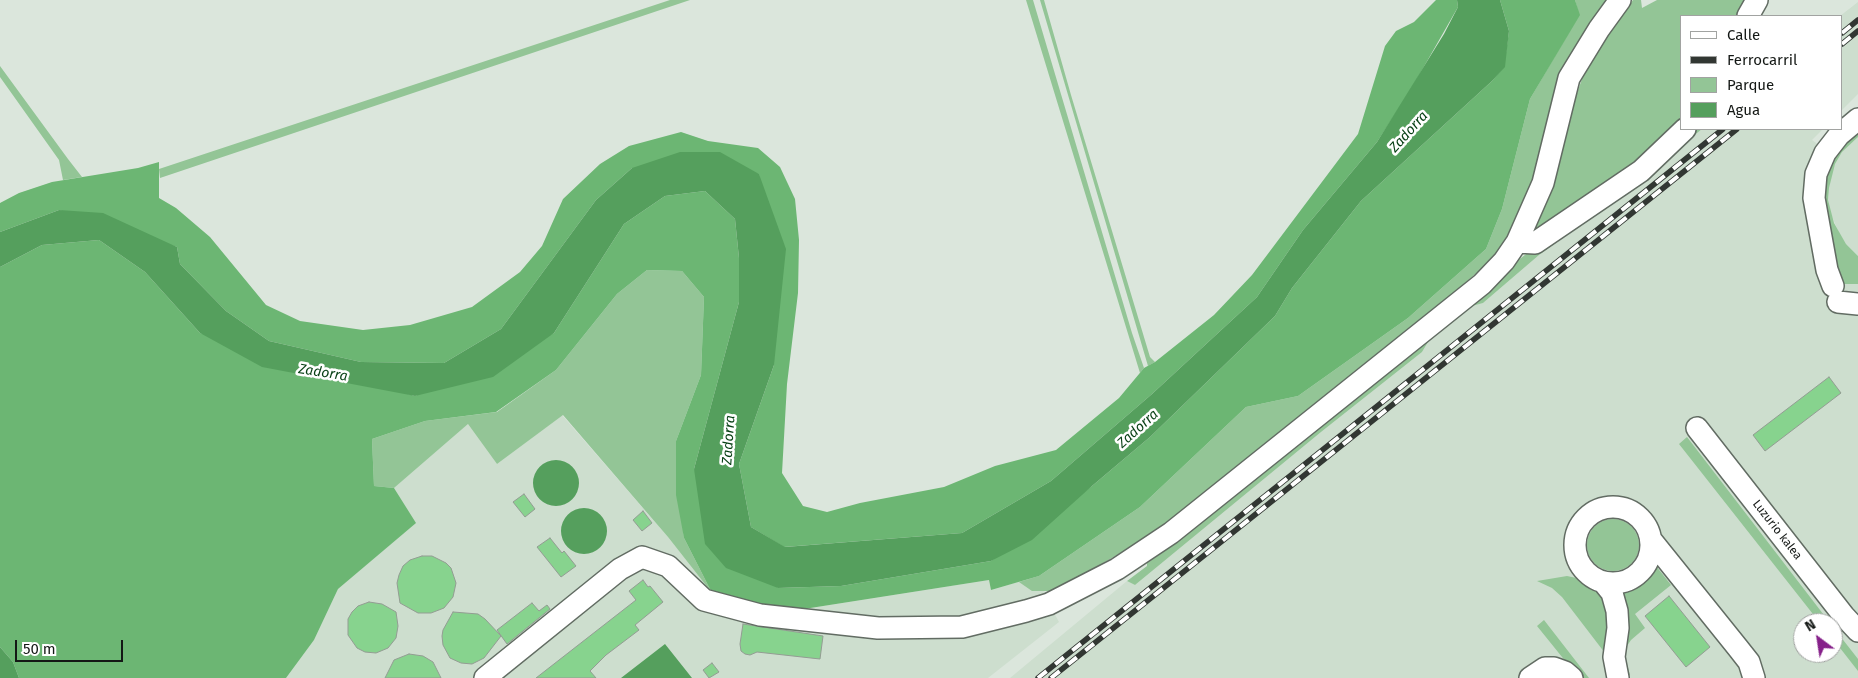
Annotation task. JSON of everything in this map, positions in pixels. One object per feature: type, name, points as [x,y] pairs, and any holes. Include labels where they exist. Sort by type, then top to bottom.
[{"type":"street","points":[[485,678],[620,569],[642,557],[668,566],[704,600],[760,615],[878,628],[962,627],[1026,612],[1049,604],[1117,569],[1171,533],[1482,284],[1504,261],[1517,242],[1543,182],[1569,78],[1598,29],[1620,0]]},
{"type":"street","points":[[1749,15],[1757,0]]},
{"type":"street","points":[[1843,297],[1827,270],[1814,198],[1816,174],[1825,153],[1839,135],[1858,119]]},
{"type":"street","points":[[1517,242],[1535,244],[1641,171],[1684,130]]},
{"type":"street","name":"Luzurio kalea","points":[[1697,428],[1858,632]]},
{"type":"street","points":[[1604,583],[1623,583],[1639,574],[1650,559],[1652,541],[1648,527],[1639,516],[1625,508],[1609,507],[1594,512],[1582,523],[1576,538],[1576,554],[1582,568],[1592,577],[1604,583],[1612,593],[1617,611],[1618,628],[1614,657],[1618,678]]},
{"type":"street","points":[[1652,541],[1749,662],[1754,678]]},
{"type":"street","points":[[1530,678],[1545,668],[1554,668],[1565,672],[1572,678]]},
{"type":"shaded area","points":[[1436,0],[1457,0],[1458,7],[1410,91],[1377,142],[1303,230],[1257,297],[1152,394],[1051,481],[962,533],[784,547],[751,527],[739,464],[774,365],[759,174],[632,168],[596,200],[501,329],[444,363],[361,362],[269,341],[226,311],[180,264],[177,247],[59,210],[0,232],[0,203],[19,193],[52,182],[138,168],[159,162],[159,198],[176,208],[210,237],[266,305],[300,321],[363,330],[410,325],[472,307],[520,272],[542,246],[563,199],[600,164],[629,146],[681,132],[708,141],[758,148],[780,167],[795,199],[799,240],[798,293],[787,384],[782,473],[803,506],[827,512],[860,503],[944,487],[995,466],[1056,450],[1119,398],[1144,368],[1155,362],[1214,315],[1252,275],[1358,134],[1385,46],[1396,31],[1414,22]]},
{"type":"shaded area","points":[[1500,0],[1575,0],[1580,15],[1530,99],[1502,209],[1486,249],[1408,318],[1298,396],[1246,407],[1140,507],[1039,576],[991,590],[989,580],[804,609],[752,605],[712,593],[684,538],[676,495],[676,441],[701,375],[704,297],[682,271],[647,270],[617,294],[556,370],[496,412],[425,421],[372,439],[374,486],[394,488],[416,523],[338,589],[314,640],[286,678],[19,678],[13,662],[0,647],[0,267],[42,245],[99,240],[145,272],[200,333],[415,396],[554,333],[624,224],[665,196],[705,191],[735,219],[739,258],[739,302],[694,469],[778,588],[841,586],[991,561],[1092,486],[1150,437],[1275,316],[1292,288],[1361,201],[1492,81],[1504,67],[1509,31]]},
{"type":"shaded area","points":[[1858,2],[1858,94],[1843,109],[1843,15],[1841,15]]},
{"type":"shaded area","points":[[1701,130],[1822,130],[1812,140],[1823,148],[1809,185],[1858,269],[1858,678],[1010,678],[1127,581],[1135,585],[1321,432],[1422,352],[1431,337],[1472,306],[1483,303],[1539,255],[1608,205]]},
{"type":"shaded area","points":[[1858,137],[1858,256],[1840,235],[1830,212],[1828,200],[1830,177],[1835,164],[1842,152]]},
{"type":"shaded area","points":[[562,415],[668,537],[712,593],[804,609],[989,580],[991,590],[1039,576],[1049,604],[1059,622],[988,678],[286,678],[314,640],[338,589],[415,523],[394,488],[468,424],[497,464]]},
{"type":"green space","points":[[670,0],[690,0],[160,178],[159,169]]},
{"type":"green space","points":[[1026,0],[1033,0],[1144,368],[1140,373]]},
{"type":"green space","points":[[1040,0],[1044,0],[1150,357],[1155,362],[1148,366]]},
{"type":"green space","points":[[1575,0],[1608,0],[1538,169],[1526,207],[1499,253],[1439,306],[1177,520],[1055,591],[1032,591],[1019,582],[1039,576],[1140,507],[1246,407],[1298,396],[1408,318],[1486,249],[1502,209],[1530,99],[1579,15]]},
{"type":"green space","points":[[1633,0],[1641,0],[1642,8],[1657,0],[1750,0],[1742,15],[1680,15],[1680,126],[1666,143],[1538,234],[1532,223],[1590,56]]},
{"type":"green space","points":[[0,66],[82,177],[63,180],[59,160],[0,77]]},
{"type":"green space","points":[[1858,122],[1858,137],[1842,152],[1835,164],[1829,188],[1828,200],[1834,223],[1846,244],[1858,256],[1858,284],[1843,284],[1822,224],[1823,166]]},
{"type":"green space","points":[[1687,130],[1701,130],[1608,205],[1539,255],[1483,303],[1472,306],[1431,337],[1422,352],[1321,432],[1135,585],[1127,581],[1147,566],[1147,558],[1499,275]]},
{"type":"green space","points":[[647,270],[682,271],[704,297],[701,375],[676,441],[684,538],[712,593],[668,537],[563,415],[497,464],[468,424],[394,488],[374,486],[372,439],[425,421],[497,412],[556,370],[617,294]]},
{"type":"green space","points":[[1687,437],[1822,613],[1812,613],[1679,444]]},
{"type":"green space","points":[[1608,519],[1618,519],[1632,526],[1639,540],[1639,550],[1632,564],[1618,571],[1608,571],[1598,567],[1591,560],[1587,550],[1587,540],[1591,530],[1598,523]]},
{"type":"green space","points":[[1656,566],[1671,585],[1635,614],[1645,628],[1627,646],[1625,657],[1630,675],[1628,676],[1622,662],[1617,592],[1634,588],[1642,583],[1650,576]]},
{"type":"green space","points":[[1567,576],[1581,579],[1595,588],[1611,606],[1608,657],[1562,597],[1552,588],[1537,581]]},
{"type":"green space","points":[[1544,620],[1589,678],[1579,678],[1537,626]]},
{"type":"green space","points":[[1843,640],[1858,659],[1858,671],[1843,652]]},
{"type":"water","name":"Zadorra","points":[[1457,0],[1500,0],[1509,31],[1505,67],[1361,201],[1292,288],[1275,316],[1150,437],[1032,540],[991,561],[841,586],[778,588],[726,568],[705,544],[694,469],[739,302],[739,258],[735,219],[705,191],[665,196],[624,224],[554,333],[493,377],[415,396],[262,367],[200,333],[145,272],[99,240],[42,245],[0,267],[0,232],[59,210],[103,213],[177,247],[180,264],[226,311],[269,341],[361,362],[444,363],[501,329],[596,200],[632,168],[680,152],[720,152],[759,174],[786,249],[774,365],[739,464],[751,527],[785,547],[962,533],[1051,481],[1152,394],[1257,297],[1303,230],[1377,142],[1444,34],[1458,7]]},
{"type":"water","points":[[561,460],[573,466],[578,474],[578,492],[573,500],[565,505],[551,506],[539,500],[534,492],[533,478],[539,466],[547,461]]},
{"type":"water","points":[[584,508],[597,512],[603,518],[607,531],[603,544],[597,550],[584,554],[571,550],[565,544],[561,531],[565,518],[571,512]]},
{"type":"water","points":[[665,644],[692,678],[621,678]]},
{"type":"water","points":[[0,647],[13,662],[19,678],[0,678]]},
{"type":"building","points":[[1829,377],[1841,393],[1765,451],[1753,435]]},
{"type":"building","points":[[524,494],[535,509],[525,517],[513,502]]},
{"type":"building","points":[[643,511],[652,523],[642,531],[633,520]]},
{"type":"building","points":[[550,538],[576,566],[561,577],[537,547]]},
{"type":"building","points":[[422,556],[432,556],[446,563],[451,568],[456,583],[453,597],[444,608],[431,613],[418,613],[400,603],[397,583],[403,566],[410,560]]},
{"type":"building","points":[[643,580],[663,602],[635,625],[639,630],[606,655],[590,671],[596,678],[536,678],[636,600],[629,591]]},
{"type":"building","points":[[1669,596],[1710,647],[1686,667],[1645,616]]},
{"type":"building","points":[[369,602],[382,604],[396,612],[398,626],[396,638],[388,648],[376,653],[365,652],[357,648],[348,635],[348,619],[352,612],[358,606]]},
{"type":"building","points":[[532,603],[539,611],[547,605],[550,609],[507,644],[497,630]]},
{"type":"building","points":[[453,612],[478,614],[501,636],[484,658],[472,664],[461,663],[450,658],[443,645],[442,636],[443,630]]},
{"type":"building","points":[[743,624],[823,636],[820,659],[757,652],[750,655],[745,654],[741,651],[740,644]]},
{"type":"building","points":[[409,654],[423,656],[433,662],[441,678],[385,678],[394,660]]},
{"type":"building","points":[[712,663],[719,672],[709,678],[703,670]]},
{"type":"railway","points":[[1843,32],[1858,20]]},
{"type":"railway","points":[[1843,43],[1858,31]]},
{"type":"railway","points":[[1038,678],[1722,130]]},
{"type":"railway","points":[[1051,678],[1736,130]]}]
